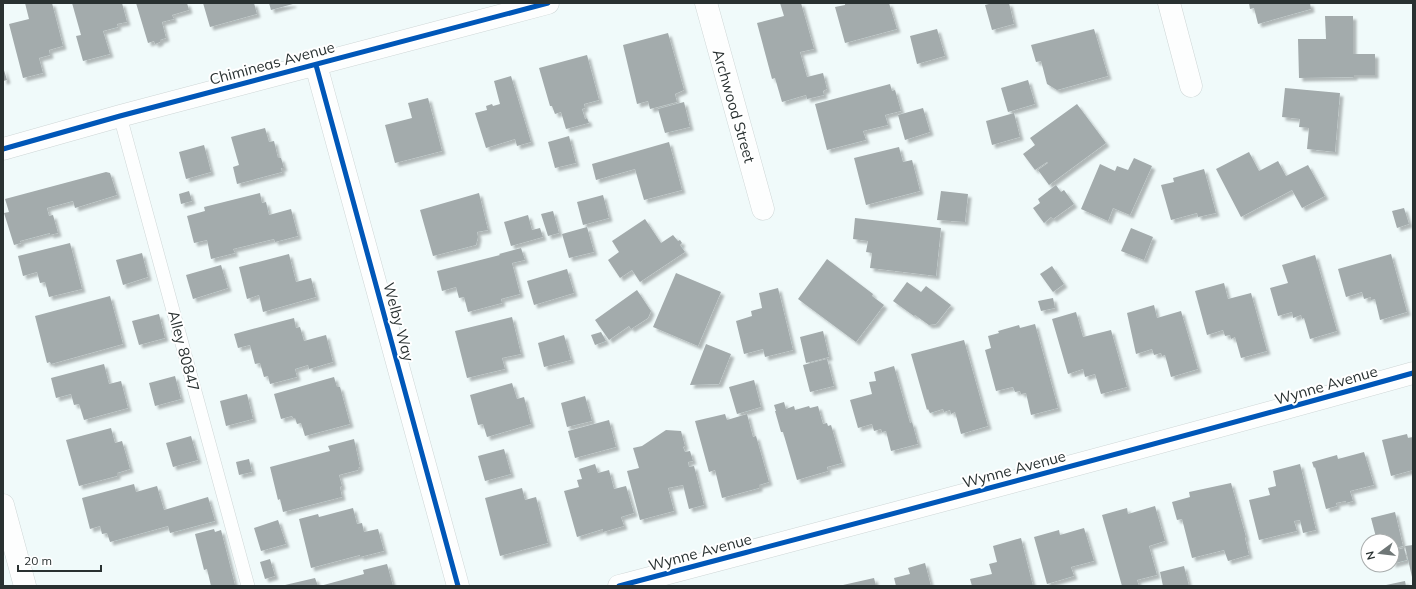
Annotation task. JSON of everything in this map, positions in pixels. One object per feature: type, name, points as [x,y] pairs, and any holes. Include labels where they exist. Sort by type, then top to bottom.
[{"type":"street","name":"Chimineas Avenue","points":[[3,149],[120,116],[548,3]]},
{"type":"street","name":"Archwood Street","points":[[706,3],[763,209]]},
{"type":"street","points":[[1169,3],[1191,86]]},
{"type":"street","name":"Welby Way","points":[[316,64],[458,586]]},
{"type":"street","name":"Wynne Avenue","points":[[619,586],[901,512],[1413,373]]},
{"type":"street","points":[[3,505],[25,586]]},
{"type":"lane","name":"Alley 80847","points":[[120,116],[248,586]]},
{"type":"building","points":[[25,3],[52,3],[63,46],[49,50],[50,55],[39,58],[43,73],[23,78],[9,24],[29,19]]},
{"type":"building","points":[[72,3],[122,3],[127,22],[117,24],[118,27],[103,31],[110,54],[83,61],[76,36],[81,35]]},
{"type":"building","points":[[136,3],[187,3],[189,10],[172,15],[174,19],[162,22],[166,38],[155,44],[154,41],[148,43]]},
{"type":"building","points":[[203,3],[254,3],[257,14],[210,27]]},
{"type":"building","points":[[269,3],[293,3],[293,4],[271,10]]},
{"type":"building","points":[[780,3],[801,3],[814,49],[800,52],[807,77],[823,73],[827,89],[823,91],[824,95],[807,99],[806,95],[782,102],[775,78],[772,79],[757,23],[784,16]]},
{"type":"building","points":[[845,3],[889,3],[897,29],[845,43],[835,7],[845,5]]},
{"type":"building","points":[[993,3],[1009,3],[1014,24],[992,30],[985,5]]},
{"type":"building","points":[[1249,3],[1310,3],[1311,9],[1258,24],[1254,8],[1250,9]]},
{"type":"building","points":[[1325,16],[1353,16],[1353,54],[1375,54],[1375,75],[1299,78],[1298,39],[1326,39]]},
{"type":"building","points":[[937,29],[945,56],[917,64],[910,36]]},
{"type":"building","points":[[1094,29],[1108,76],[1057,90],[1047,84],[1041,61],[1036,62],[1031,45]]},
{"type":"building","points":[[668,33],[684,90],[675,94],[677,102],[650,109],[648,101],[637,104],[623,45]]},
{"type":"building","points":[[587,55],[599,100],[584,104],[585,108],[582,109],[585,119],[587,118],[589,123],[566,129],[561,112],[555,114],[552,106],[550,106],[539,68]]},
{"type":"building","points":[[3,67],[7,80],[3,81]]},
{"type":"building","points":[[511,76],[531,142],[517,146],[515,139],[486,148],[475,113],[487,110],[486,106],[500,104],[494,81]]},
{"type":"building","points":[[1028,80],[1035,104],[1008,112],[1001,88]]},
{"type":"building","points":[[890,84],[892,91],[895,90],[901,111],[885,115],[888,125],[863,131],[866,140],[827,150],[815,104]]},
{"type":"building","points":[[1285,88],[1340,93],[1335,152],[1307,149],[1309,128],[1299,127],[1300,119],[1282,117]]},
{"type":"building","points":[[428,98],[442,151],[395,163],[385,125],[412,118],[408,103]]},
{"type":"building","points":[[684,102],[690,127],[665,133],[658,109]]},
{"type":"building","points":[[1077,104],[1106,143],[1049,185],[1038,170],[1048,163],[1047,162],[1035,170],[1023,154],[1035,145],[1030,138]]},
{"type":"building","points":[[923,108],[930,132],[905,140],[898,115]]},
{"type":"building","points":[[1014,113],[1020,137],[992,145],[986,121]]},
{"type":"building","points":[[265,128],[269,142],[274,141],[278,158],[281,158],[284,168],[281,168],[282,172],[237,184],[233,167],[239,165],[231,137]]},
{"type":"building","points":[[569,136],[576,163],[555,168],[548,142]]},
{"type":"building","points":[[669,142],[682,190],[644,200],[635,169],[596,180],[592,164]]},
{"type":"building","points":[[204,145],[211,172],[186,179],[179,152]]},
{"type":"building","points":[[899,147],[903,162],[912,160],[920,191],[866,205],[854,158]]},
{"type":"building","points":[[1249,152],[1259,171],[1278,161],[1286,176],[1308,165],[1325,196],[1302,208],[1292,190],[1241,217],[1216,169]]},
{"type":"building","points":[[1134,158],[1152,166],[1130,215],[1113,208],[1108,221],[1081,209],[1100,164],[1115,171],[1117,166],[1128,170]]},
{"type":"building","points":[[1204,169],[1216,213],[1198,217],[1197,213],[1171,220],[1161,185],[1174,182],[1173,178]]},
{"type":"building","points":[[106,172],[110,173],[117,195],[75,208],[73,201],[47,208],[49,216],[53,215],[58,233],[50,235],[50,233],[20,241],[21,243],[14,245],[4,213],[9,212],[5,199]]},
{"type":"building","points":[[1056,185],[1061,192],[1064,190],[1074,204],[1053,219],[1051,217],[1044,223],[1033,208],[1040,203],[1038,199]]},
{"type":"building","points":[[189,191],[192,201],[181,204],[179,194]]},
{"type":"building","points":[[941,191],[968,194],[965,222],[937,220]]},
{"type":"building","points":[[260,193],[262,203],[266,202],[269,215],[291,209],[298,236],[275,242],[274,239],[233,249],[235,253],[211,259],[207,240],[194,243],[187,216],[205,211],[204,207]]},
{"type":"building","points":[[479,193],[488,230],[477,232],[478,237],[476,245],[433,256],[420,210]]},
{"type":"building","points":[[603,195],[609,218],[583,225],[577,202]]},
{"type":"building","points":[[1404,208],[1409,224],[1397,228],[1392,211]]},
{"type":"building","points":[[553,211],[559,233],[548,236],[541,214]]},
{"type":"building","points":[[528,215],[532,230],[540,228],[543,237],[511,246],[504,222]]},
{"type":"building","points":[[855,218],[941,228],[936,276],[870,268],[872,253],[866,252],[868,241],[853,239]]},
{"type":"building","points":[[645,219],[661,243],[673,235],[678,241],[680,240],[682,243],[680,245],[685,252],[640,282],[632,270],[620,278],[608,260],[619,252],[612,241]]},
{"type":"building","points":[[587,227],[594,252],[569,258],[562,234]]},
{"type":"building","points":[[1131,228],[1153,237],[1144,260],[1121,251]]},
{"type":"building","points":[[70,243],[82,289],[49,297],[45,282],[40,283],[37,272],[23,276],[18,256]]},
{"type":"building","points":[[521,248],[525,260],[512,263],[520,294],[501,299],[502,303],[468,312],[464,297],[459,298],[456,287],[442,291],[437,271],[500,255],[499,254]]},
{"type":"building","points":[[142,253],[148,277],[123,285],[116,260]]},
{"type":"building","points":[[289,254],[296,282],[311,278],[316,297],[263,312],[259,295],[247,299],[239,267]]},
{"type":"building","points":[[1391,254],[1407,312],[1380,320],[1375,299],[1371,300],[1371,297],[1364,299],[1362,292],[1346,297],[1338,269]]},
{"type":"building","points":[[1315,255],[1337,331],[1310,339],[1304,318],[1302,319],[1301,315],[1293,318],[1292,312],[1278,316],[1270,288],[1288,283],[1282,265]]},
{"type":"building","points":[[827,259],[873,294],[872,296],[884,305],[856,342],[798,299]]},
{"type":"building","points":[[221,265],[228,288],[193,299],[186,275]]},
{"type":"building","points":[[1052,266],[1064,284],[1053,292],[1040,274]]},
{"type":"building","points":[[567,269],[574,293],[534,305],[527,281]]},
{"type":"building","points":[[676,273],[721,292],[698,346],[653,327]]},
{"type":"building","points":[[907,282],[921,292],[926,286],[951,305],[936,324],[929,325],[893,301]]},
{"type":"building","points":[[1224,283],[1228,299],[1251,293],[1267,351],[1241,358],[1235,337],[1231,339],[1230,335],[1225,336],[1223,330],[1207,335],[1195,291]]},
{"type":"building","points":[[778,288],[793,350],[765,357],[763,349],[744,354],[736,321],[752,316],[751,311],[762,308],[759,293]]},
{"type":"building","points":[[637,290],[651,311],[648,318],[631,329],[629,326],[609,340],[595,320]]},
{"type":"building","points":[[110,296],[123,344],[51,364],[50,362],[47,363],[35,316]]},
{"type":"building","points":[[1053,298],[1055,308],[1041,311],[1038,301]]},
{"type":"building","points":[[1154,305],[1157,318],[1181,311],[1198,369],[1171,377],[1165,355],[1162,356],[1161,353],[1154,355],[1152,349],[1136,354],[1127,313]]},
{"type":"building","points":[[1076,312],[1083,337],[1111,330],[1127,387],[1101,394],[1095,374],[1085,377],[1083,369],[1068,374],[1052,319]]},
{"type":"building","points":[[159,314],[165,338],[139,345],[132,321]]},
{"type":"building","points":[[512,317],[521,354],[502,358],[505,369],[467,378],[455,331]]},
{"type":"building","points":[[294,318],[296,328],[300,327],[304,341],[326,335],[333,362],[309,369],[308,365],[295,369],[297,377],[270,384],[268,376],[264,377],[260,363],[255,364],[250,345],[238,348],[234,334]]},
{"type":"building","points":[[1035,324],[1058,408],[1031,415],[1026,393],[1021,394],[1020,391],[1015,392],[1013,387],[996,391],[985,350],[991,348],[988,336],[999,333],[998,331],[1019,325],[1020,328]]},
{"type":"building","points":[[823,331],[829,357],[806,363],[800,337]]},
{"type":"building","points":[[601,332],[606,341],[595,345],[591,335]]},
{"type":"building","points":[[564,335],[571,360],[544,367],[538,343]]},
{"type":"building","points":[[964,340],[988,426],[961,434],[955,412],[951,414],[950,410],[944,412],[943,409],[930,413],[928,409],[927,410],[911,354]]},
{"type":"building","points":[[706,344],[731,354],[719,384],[690,385]]},
{"type":"building","points":[[827,359],[834,386],[810,392],[803,365]]},
{"type":"building","points":[[104,364],[109,384],[121,381],[128,408],[84,420],[79,404],[74,405],[71,394],[56,398],[51,378]]},
{"type":"building","points":[[894,366],[910,423],[912,422],[918,444],[891,451],[886,431],[882,432],[881,429],[874,431],[872,424],[858,428],[850,400],[872,394],[869,382],[876,381],[874,372]]},
{"type":"building","points":[[175,376],[181,399],[155,406],[149,383]]},
{"type":"building","points":[[334,377],[337,387],[340,387],[350,424],[305,436],[301,423],[297,424],[295,418],[292,416],[281,419],[274,394]]},
{"type":"building","points":[[754,380],[761,407],[737,414],[729,387]]},
{"type":"building","points":[[512,383],[517,399],[524,397],[531,424],[487,437],[483,424],[478,425],[470,395]]},
{"type":"building","points":[[247,394],[253,419],[226,426],[220,401]]},
{"type":"building","points":[[585,396],[592,421],[567,427],[561,403]]},
{"type":"building","points":[[784,402],[786,409],[794,406],[795,410],[809,406],[810,408],[818,406],[823,424],[827,423],[828,426],[831,425],[842,463],[827,467],[828,471],[797,480],[783,432],[781,432],[774,405]]},
{"type":"building","points":[[725,414],[727,420],[747,414],[753,437],[756,436],[769,482],[759,485],[759,488],[722,498],[715,470],[709,472],[695,421]]},
{"type":"building","points":[[609,420],[616,447],[575,458],[568,431]]},
{"type":"building","points":[[111,428],[115,443],[122,441],[130,469],[117,473],[117,476],[79,486],[66,440]]},
{"type":"building","points":[[666,430],[681,431],[685,452],[690,451],[693,461],[688,462],[689,467],[694,466],[704,505],[689,509],[683,485],[668,488],[674,511],[640,520],[627,471],[639,468],[633,448],[642,446]]},
{"type":"building","points":[[1407,434],[1408,438],[1413,437],[1413,470],[1391,476],[1382,440]]},
{"type":"building","points":[[191,436],[198,460],[173,467],[166,443]]},
{"type":"building","points":[[354,439],[360,467],[358,470],[339,475],[342,486],[340,487],[342,497],[283,512],[280,499],[278,500],[270,467],[330,451],[328,446]]},
{"type":"building","points":[[504,449],[511,474],[485,481],[478,456]]},
{"type":"building","points":[[1364,452],[1374,485],[1350,491],[1353,501],[1336,503],[1337,506],[1326,509],[1315,467],[1314,468],[1312,462],[1337,455],[1338,459]]},
{"type":"building","points":[[249,459],[252,472],[239,475],[236,462]]},
{"type":"building","points":[[595,464],[598,473],[609,470],[614,489],[626,486],[634,513],[621,517],[624,526],[603,532],[603,529],[577,537],[564,491],[579,487],[577,480],[582,479],[579,469]]},
{"type":"building","points":[[1300,464],[1316,530],[1303,533],[1300,520],[1294,521],[1297,531],[1259,540],[1249,500],[1270,495],[1268,488],[1276,486],[1273,471]]},
{"type":"building","points":[[1231,483],[1246,537],[1249,555],[1228,561],[1224,550],[1192,558],[1182,519],[1177,520],[1172,502],[1190,497],[1189,492]]},
{"type":"building","points":[[134,484],[136,492],[157,486],[164,510],[208,497],[215,521],[170,533],[168,526],[110,542],[107,533],[102,534],[100,526],[90,529],[82,498]]},
{"type":"building","points":[[522,488],[525,500],[536,497],[548,543],[500,556],[485,498]]},
{"type":"building","points":[[1155,506],[1165,541],[1149,546],[1157,575],[1137,580],[1139,586],[1122,586],[1102,515],[1127,508],[1128,514]]},
{"type":"building","points":[[353,508],[357,524],[362,523],[364,532],[378,529],[384,551],[360,557],[360,555],[311,568],[299,519],[318,514],[319,517]]},
{"type":"building","points":[[1395,512],[1400,533],[1375,533],[1371,518]]},
{"type":"building","points":[[278,520],[286,544],[261,551],[254,528]]},
{"type":"building","points":[[1084,528],[1094,561],[1071,567],[1074,576],[1047,584],[1034,537],[1059,530],[1060,535]]},
{"type":"building","points":[[214,529],[215,532],[221,530],[235,585],[211,586],[207,569],[204,570],[195,534]]},
{"type":"building","points":[[1400,533],[1403,546],[1400,547]]},
{"type":"building","points":[[1021,538],[1033,586],[972,586],[970,579],[992,574],[989,564],[997,562],[993,546]]},
{"type":"building","points":[[1413,545],[1413,577],[1412,577],[1405,546]]},
{"type":"building","points":[[1404,548],[1407,560],[1400,562],[1400,549]]},
{"type":"building","points":[[270,559],[275,576],[265,579],[260,562]]},
{"type":"building","points":[[925,563],[931,586],[896,586],[894,578],[910,574],[908,568]]},
{"type":"building","points":[[387,564],[393,586],[320,586],[364,574],[363,570]]},
{"type":"building","points":[[1184,566],[1189,586],[1163,586],[1160,572]]},
{"type":"building","points":[[315,578],[318,586],[285,586],[285,585]]},
{"type":"building","points":[[874,578],[876,586],[843,585]]},
{"type":"building","points":[[1405,581],[1406,586],[1386,586],[1386,585]]},
{"type":"cycle path","points":[[3,149],[120,116],[548,3]]},
{"type":"cycle path","points":[[316,65],[458,586]]},
{"type":"cycle path","points":[[619,586],[1314,401],[1413,373]]}]
